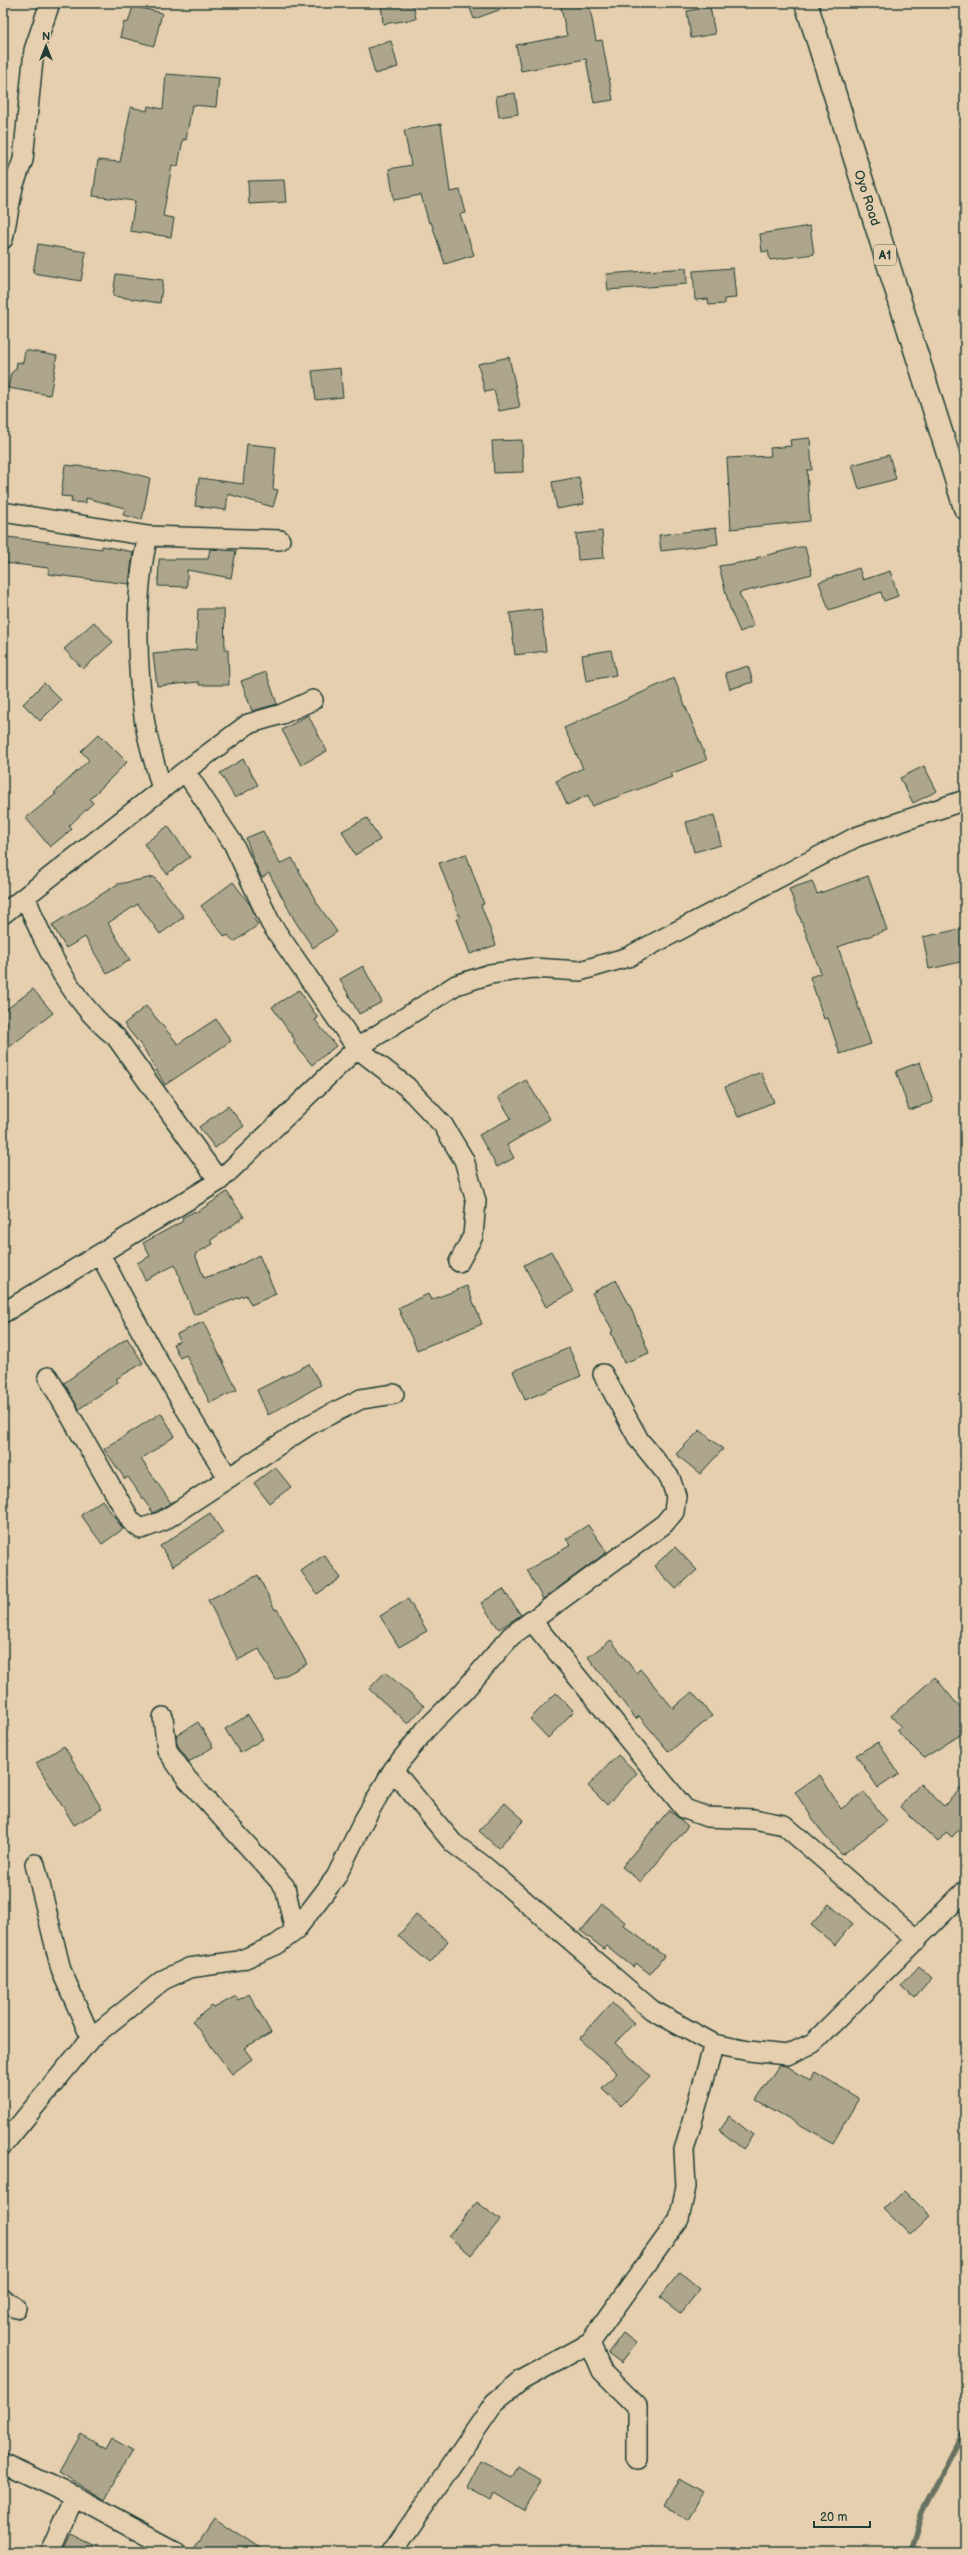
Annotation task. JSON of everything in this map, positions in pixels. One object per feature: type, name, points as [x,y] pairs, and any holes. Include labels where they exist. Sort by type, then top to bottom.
[{"type":"highway","name":"Oyo Road","points":[[806,3],[965,508]]},
{"type":"street","points":[[3,239],[13,187],[23,160],[34,50],[50,3]]},
{"type":"street","points":[[3,512],[148,536],[280,540]]},
{"type":"street","points":[[148,536],[143,556],[138,640],[145,725],[162,790]]},
{"type":"street","points":[[3,914],[26,898],[185,771],[248,724],[282,714],[313,700]]},
{"type":"street","points":[[185,771],[233,843],[272,924],[357,1048],[407,1087],[443,1125],[464,1160],[476,1201],[473,1236],[459,1262]]},
{"type":"street","points":[[3,1313],[219,1181],[357,1048],[456,985],[490,974],[533,968],[580,971],[628,957],[856,837],[965,800]]},
{"type":"street","points":[[26,898],[40,936],[74,990],[97,1023],[116,1037],[219,1181]]},
{"type":"street","points":[[100,1254],[154,1358],[189,1418],[228,1477]]},
{"type":"street","points":[[3,2145],[91,2038],[163,1980],[189,1968],[239,1962],[276,1945],[296,1931],[336,1877],[364,1820],[393,1770],[426,1729],[463,1692],[511,1636],[664,1524],[674,1512],[676,1496],[670,1478],[639,1440],[603,1374]]},
{"type":"street","points":[[48,1377],[131,1521],[141,1529],[163,1521],[309,1425],[361,1399],[394,1394]]},
{"type":"street","points":[[531,1620],[685,1809],[707,1818],[754,1819],[784,1826],[917,1940]]},
{"type":"street","points":[[163,1717],[167,1750],[187,1779],[285,1886],[296,1931]]},
{"type":"street","points":[[393,1770],[453,1843],[484,1866],[652,2010],[714,2044],[749,2052],[787,2055],[813,2044],[965,1891]]},
{"type":"street","points":[[35,1864],[61,1970],[91,2038]]},
{"type":"street","points":[[392,2552],[495,2402],[522,2380],[590,2344],[679,2219],[686,2188],[684,2150],[714,2044]]},
{"type":"street","points":[[590,2344],[602,2371],[637,2406],[637,2459]]},
{"type":"street","points":[[3,2463],[74,2496],[177,2552]]},
{"type":"street","points":[[50,2552],[74,2496]]},
{"type":"building","points":[[381,3],[413,3],[416,19],[383,24]]},
{"type":"building","points":[[468,3],[512,3],[513,5],[474,19]]},
{"type":"building","points":[[560,3],[589,3],[596,41],[602,40],[613,100],[594,103],[586,59],[521,71],[516,45],[567,36]]},
{"type":"building","points":[[133,6],[162,13],[154,46],[120,37],[124,22],[128,23]]},
{"type":"building","points":[[710,7],[715,34],[691,38],[687,11]]},
{"type":"building","points":[[391,41],[398,67],[375,74],[368,48]]},
{"type":"building","points":[[166,74],[219,78],[216,107],[192,105],[186,140],[183,139],[178,166],[172,165],[163,216],[174,218],[171,237],[130,231],[135,201],[93,196],[98,160],[120,162],[131,107],[147,111],[148,106],[163,109]]},
{"type":"building","points":[[515,93],[518,114],[499,117],[496,96]]},
{"type":"building","points":[[441,124],[450,192],[460,190],[466,213],[460,214],[474,255],[445,264],[431,222],[429,223],[421,195],[394,200],[389,169],[411,165],[404,130]]},
{"type":"building","points":[[284,180],[286,202],[249,204],[248,181]]},
{"type":"building","points":[[810,226],[814,254],[770,260],[768,251],[762,252],[760,234]]},
{"type":"building","points":[[38,244],[86,252],[81,281],[33,273]]},
{"type":"building","points":[[686,268],[687,284],[608,290],[606,274]]},
{"type":"building","points":[[733,268],[736,298],[724,299],[724,304],[709,305],[708,299],[695,300],[693,271]]},
{"type":"building","points":[[116,274],[163,280],[160,303],[113,296]]},
{"type":"building","points":[[25,350],[57,356],[50,395],[8,388],[11,373],[16,369],[17,362],[23,363]]},
{"type":"building","points":[[509,357],[520,407],[499,411],[494,390],[485,392],[478,364]]},
{"type":"building","points":[[340,368],[343,397],[316,400],[312,371]]},
{"type":"building","points":[[810,438],[812,470],[807,470],[810,521],[731,529],[727,458],[771,456],[770,448],[791,446],[790,440]]},
{"type":"building","points":[[522,440],[523,472],[494,473],[492,441]]},
{"type":"building","points":[[247,444],[276,447],[273,489],[278,490],[273,507],[228,494],[226,510],[195,506],[199,478],[243,484]]},
{"type":"building","points":[[889,455],[896,479],[859,489],[852,465]]},
{"type":"building","points":[[65,465],[120,470],[150,478],[142,520],[123,515],[125,508],[86,498],[86,503],[71,502],[72,497],[61,496]]},
{"type":"building","points":[[579,477],[584,504],[557,509],[552,482]]},
{"type":"building","points":[[716,528],[718,544],[661,551],[659,535]]},
{"type":"building","points":[[602,531],[604,558],[578,560],[576,534]]},
{"type":"building","points":[[8,537],[102,549],[102,546],[133,552],[129,584],[48,574],[49,568],[5,563]]},
{"type":"building","points":[[799,547],[805,547],[812,574],[739,593],[754,626],[740,632],[730,609],[719,566],[757,560],[756,558]]},
{"type":"building","points":[[210,549],[236,551],[231,578],[187,570],[187,587],[158,586],[159,559],[208,559]]},
{"type":"building","points":[[859,568],[863,580],[890,571],[898,596],[884,601],[881,592],[829,610],[819,582]]},
{"type":"building","points":[[198,609],[224,609],[225,650],[228,650],[229,685],[199,685],[199,682],[157,686],[153,654],[196,650]]},
{"type":"building","points":[[541,609],[546,651],[515,655],[510,613]]},
{"type":"building","points":[[94,622],[113,642],[83,669],[64,649]]},
{"type":"building","points":[[611,650],[616,675],[586,681],[582,655]]},
{"type":"building","points":[[748,666],[753,682],[730,689],[725,673]]},
{"type":"building","points":[[266,672],[277,704],[252,711],[241,681]]},
{"type":"building","points":[[674,678],[707,760],[670,774],[672,777],[592,806],[588,795],[567,805],[556,781],[583,768],[564,728]]},
{"type":"building","points":[[44,683],[61,700],[40,721],[23,704]]},
{"type":"building","points":[[308,715],[327,751],[301,765],[282,730]]},
{"type":"building","points":[[99,734],[127,762],[90,799],[93,803],[69,826],[72,829],[50,847],[26,818],[56,794],[54,793],[89,760],[81,751]]},
{"type":"building","points":[[243,759],[258,785],[235,798],[220,773]]},
{"type":"building","points":[[924,766],[937,791],[913,803],[900,778]]},
{"type":"building","points":[[714,815],[721,845],[694,852],[686,822]]},
{"type":"building","points":[[367,818],[380,840],[355,855],[342,831]]},
{"type":"building","points":[[168,826],[190,857],[167,874],[144,844]]},
{"type":"building","points":[[263,831],[280,864],[292,858],[317,903],[337,932],[313,948],[295,921],[269,873],[262,878],[254,861],[246,838]]},
{"type":"building","points":[[466,854],[484,904],[481,905],[496,945],[470,954],[457,919],[460,918],[439,863]]},
{"type":"building","points":[[868,876],[887,930],[838,947],[871,1044],[840,1054],[828,1018],[824,1019],[810,977],[821,973],[789,889],[812,881],[817,894]]},
{"type":"building","points":[[154,877],[184,917],[160,934],[138,904],[108,923],[130,960],[107,974],[85,937],[66,948],[52,925],[118,884]]},
{"type":"building","points":[[233,882],[251,906],[256,918],[254,919],[258,925],[234,942],[228,935],[225,937],[201,906]]},
{"type":"building","points":[[965,928],[965,961],[929,969],[923,937]]},
{"type":"building","points":[[363,966],[382,1002],[359,1014],[340,979]]},
{"type":"building","points":[[33,989],[53,1013],[3,1052],[3,1012]]},
{"type":"building","points":[[299,990],[318,1018],[315,1020],[336,1046],[312,1065],[293,1042],[295,1040],[272,1007]]},
{"type":"building","points":[[146,1006],[178,1044],[216,1019],[231,1041],[165,1085],[144,1049],[124,1024]]},
{"type":"building","points":[[920,1062],[933,1102],[909,1110],[896,1071]]},
{"type":"building","points":[[761,1072],[774,1102],[738,1117],[725,1087]]},
{"type":"building","points":[[526,1080],[550,1119],[507,1145],[514,1158],[497,1167],[479,1135],[511,1118],[498,1097]]},
{"type":"building","points":[[228,1106],[244,1126],[215,1148],[199,1127]]},
{"type":"building","points":[[227,1192],[244,1217],[211,1240],[213,1244],[195,1254],[204,1278],[234,1268],[259,1255],[276,1294],[251,1305],[246,1295],[194,1315],[175,1265],[145,1280],[137,1263],[150,1256],[143,1243],[183,1221],[182,1218],[195,1211],[196,1213]]},
{"type":"building","points":[[551,1251],[573,1292],[546,1307],[524,1265]]},
{"type":"building","points":[[616,1280],[630,1306],[649,1353],[624,1363],[611,1332],[613,1331],[592,1293]]},
{"type":"building","points":[[467,1286],[482,1324],[417,1350],[398,1308],[428,1294],[431,1300]]},
{"type":"building","points":[[203,1322],[237,1390],[210,1403],[186,1355],[180,1358],[173,1344],[180,1341],[177,1334]]},
{"type":"building","points":[[127,1338],[143,1363],[116,1379],[118,1382],[79,1409],[64,1383]]},
{"type":"building","points":[[569,1348],[581,1376],[525,1400],[513,1371]]},
{"type":"building","points":[[309,1364],[321,1385],[268,1415],[257,1390]]},
{"type":"building","points":[[161,1413],[175,1436],[141,1459],[171,1503],[153,1513],[128,1477],[125,1479],[104,1449]]},
{"type":"building","points":[[700,1430],[723,1449],[700,1474],[676,1454]]},
{"type":"building","points":[[275,1467],[291,1487],[269,1503],[254,1483]]},
{"type":"building","points":[[102,1500],[123,1529],[102,1544],[81,1515]]},
{"type":"building","points":[[210,1513],[223,1533],[173,1566],[160,1546]]},
{"type":"building","points":[[588,1525],[607,1552],[543,1599],[527,1570],[571,1545],[566,1539]]},
{"type":"building","points":[[675,1547],[697,1570],[676,1589],[654,1566]]},
{"type":"building","points":[[324,1555],[341,1578],[317,1594],[301,1571]]},
{"type":"building","points":[[258,1575],[275,1610],[277,1609],[307,1664],[276,1680],[259,1649],[238,1660],[208,1600]]},
{"type":"building","points":[[503,1589],[521,1615],[499,1629],[481,1603]]},
{"type":"building","points":[[408,1599],[427,1631],[399,1647],[380,1616]]},
{"type":"building","points":[[611,1640],[636,1673],[640,1669],[673,1708],[692,1692],[712,1716],[669,1752],[639,1716],[636,1719],[588,1657]]},
{"type":"building","points":[[385,1672],[424,1706],[408,1724],[369,1689]]},
{"type":"building","points":[[935,1677],[965,1714],[965,1732],[924,1758],[896,1730],[901,1727],[891,1716]]},
{"type":"building","points":[[556,1693],[574,1711],[548,1738],[530,1719]]},
{"type":"building","points":[[248,1715],[263,1739],[240,1753],[225,1729]]},
{"type":"building","points":[[198,1722],[213,1747],[189,1762],[177,1744],[176,1736]]},
{"type":"building","points":[[878,1742],[899,1774],[878,1788],[856,1755]]},
{"type":"building","points":[[64,1746],[102,1809],[74,1825],[36,1763]]},
{"type":"building","points":[[618,1755],[637,1773],[607,1805],[588,1786]]},
{"type":"building","points":[[820,1775],[841,1809],[864,1792],[887,1821],[842,1855],[823,1834],[795,1792]]},
{"type":"building","points":[[920,1784],[944,1806],[965,1784],[965,1823],[952,1837],[946,1832],[938,1842],[900,1807]]},
{"type":"building","points":[[505,1803],[524,1820],[498,1848],[479,1831]]},
{"type":"building","points":[[669,1810],[688,1826],[641,1882],[622,1867]]},
{"type":"building","points":[[602,1904],[625,1922],[623,1925],[664,1956],[650,1974],[636,1963],[633,1967],[607,1946],[604,1949],[581,1931]]},
{"type":"building","points":[[829,1904],[852,1924],[835,1945],[811,1925]]},
{"type":"building","points":[[416,1915],[448,1941],[430,1963],[398,1936]]},
{"type":"building","points":[[919,1966],[932,1978],[915,1998],[901,1986]]},
{"type":"building","points":[[249,1994],[271,2033],[244,2048],[252,2059],[232,2074],[192,2021],[212,2006],[214,2008],[236,1996],[238,2000]]},
{"type":"building","points":[[612,2003],[634,2023],[615,2043],[650,2076],[621,2106],[602,2088],[617,2073],[579,2039]]},
{"type":"building","points":[[779,2065],[787,2066],[810,2081],[815,2072],[859,2098],[833,2143],[756,2100]]},
{"type":"building","points":[[729,2116],[753,2135],[743,2149],[719,2130]]},
{"type":"building","points":[[904,2190],[930,2216],[910,2235],[884,2209]]},
{"type":"building","points":[[477,2202],[500,2220],[471,2255],[448,2236]]},
{"type":"building","points":[[680,2272],[700,2289],[681,2313],[660,2297]]},
{"type":"building","points":[[623,2333],[636,2343],[621,2363],[608,2353]]},
{"type":"building","points":[[81,2434],[105,2449],[111,2438],[132,2450],[105,2500],[59,2473]]},
{"type":"building","points":[[480,2461],[512,2477],[518,2467],[541,2481],[523,2510],[494,2493],[491,2499],[467,2486]]},
{"type":"building","points":[[679,2479],[704,2492],[689,2520],[664,2507]]},
{"type":"building","points":[[214,2518],[266,2552],[191,2552]]},
{"type":"building","points":[[71,2534],[108,2552],[62,2552]]},
{"type":"waterway","points":[[910,2552],[922,2512],[965,2429]]}]
